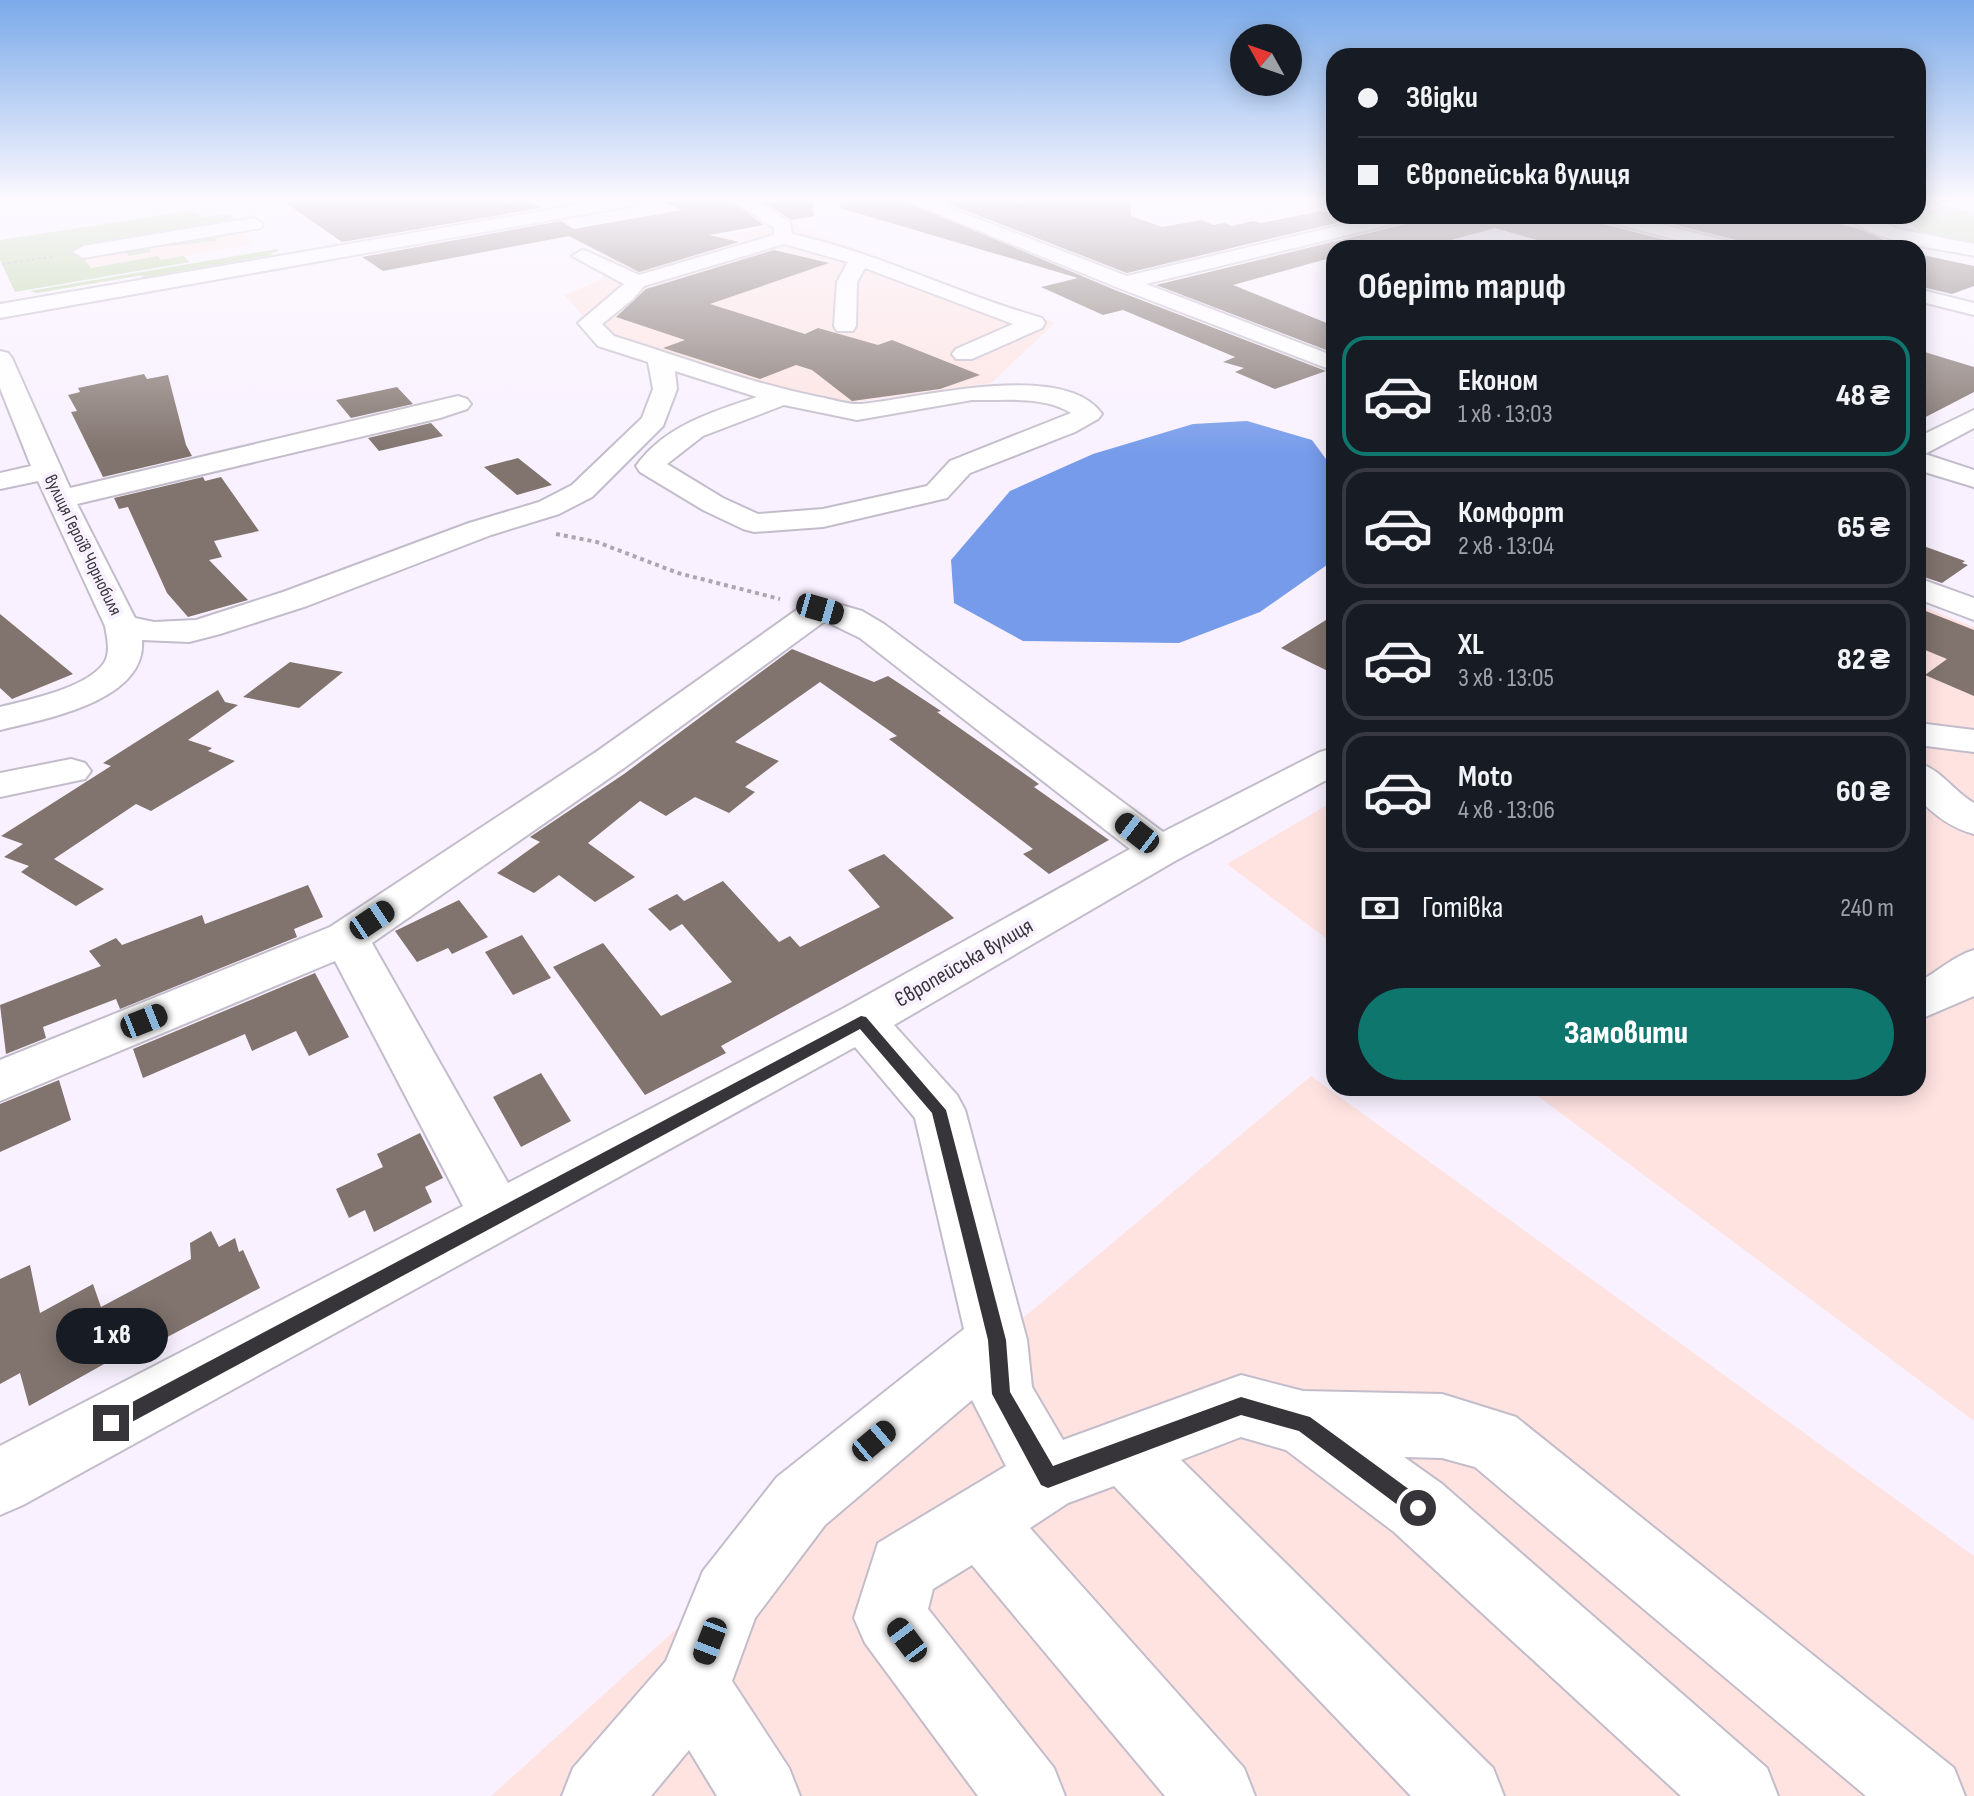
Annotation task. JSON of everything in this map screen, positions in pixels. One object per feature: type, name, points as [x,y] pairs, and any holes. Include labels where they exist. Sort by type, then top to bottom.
[{"type":"street","points":[[0,311],[152,285]]},
{"type":"street","points":[[635,285],[589,323],[606,341],[783,397],[857,412],[972,393],[1038,394],[1069,401],[1089,414],[960,467],[937,492],[823,518],[754,523],[713,504],[650,466],[666,447],[701,427],[783,397]]},
{"type":"street","points":[[845,326],[847,285]]},
{"type":"street","points":[[927,285],[1008,317],[994,339],[964,354]]},
{"type":"street","points":[[1128,285],[1326,361]]},
{"type":"street","points":[[1926,297],[1974,309]]},
{"type":"street","name":"вулиця Героїв Чорнобиля","points":[[0,358],[9,407],[47,471],[122,626],[125,653],[119,668],[101,683],[57,702],[0,719]]},
{"type":"street","points":[[122,626],[154,632],[189,632],[208,627],[295,599],[480,529],[549,508],[582,491],[654,421],[665,389],[664,372],[658,358]]},
{"type":"street","points":[[61,499],[431,413],[458,404]]},
{"type":"street","points":[[1933,415],[1968,421]]},
{"type":"street","points":[[1926,444],[1968,421]]},
{"type":"street","points":[[1926,464],[1974,479]]},
{"type":"street","points":[[0,481],[47,471]]},
{"type":"street","points":[[1926,591],[1974,610]]},
{"type":"street","points":[[0,1081],[346,938],[610,760],[820,609],[850,618],[872,631],[1160,851]]},
{"type":"street","points":[[1926,735],[1974,741]]},
{"type":"street","name":"Європейська вулиця","points":[[0,1482],[861,1021],[1160,851],[1326,764]]},
{"type":"street","points":[[0,785],[71,771]]},
{"type":"street","points":[[1926,783],[1947,805],[1974,821]]},
{"type":"street","points":[[346,938],[497,1216]]},
{"type":"street","points":[[1926,998],[1958,983],[1974,967]]},
{"type":"street","points":[[861,1021],[939,1110],[997,1340],[1001,1394],[1048,1478]]},
{"type":"street","points":[[601,1796],[693,1687],[728,1596],[801,1501],[997,1340]]},
{"type":"street","points":[[1026,1796],[890,1618],[903,1568],[1048,1478],[1241,1406],[1303,1423],[1442,1426],[1493,1440],[1926,1796]]},
{"type":"street","points":[[1303,1423],[1418,1508],[1739,1796]]},
{"type":"street","points":[[1124,1449],[1465,1796]]},
{"type":"street","points":[[979,1521],[1216,1796]]},
{"type":"street","points":[[693,1687],[761,1796]]},
{"type":"path","points":[[555,534],[597,542],[678,573],[820,609]]},
{"type":"shaded area","points":[[589,285],[951,285],[1055,323],[991,383],[827,406],[606,341],[564,295]]},
{"type":"shaded area","points":[[1926,608],[1974,627],[1974,1421],[1538,1096],[1926,1096]]},
{"type":"shaded area","points":[[1326,806],[1326,938],[1227,864]]},
{"type":"shaded area","points":[[1311,1076],[1326,1087],[1326,1096],[1339,1096],[1974,1556],[1974,1796],[491,1796],[997,1340]]},
{"type":"green space","points":[[12,285],[57,285],[15,292]]},
{"type":"green space","points":[[66,285],[85,285],[37,293],[30,291]]},
{"type":"water","points":[[1247,421],[1312,440],[1326,459],[1326,566],[1260,612],[1179,643],[1023,641],[954,603],[951,560],[1010,491],[1093,454],[1193,424]]},
{"type":"building","points":[[660,285],[766,285],[710,304],[805,334],[818,328],[878,345],[892,340],[980,375],[940,389],[852,401],[812,370],[796,365],[760,379],[663,348],[685,340],[616,317],[646,289]]},
{"type":"building","points":[[1103,285],[1326,371],[1275,389],[1235,372],[1244,368],[1223,362],[1235,357],[1123,310],[1103,315],[1041,287]]},
{"type":"building","points":[[1156,285],[1234,285],[1326,323],[1326,350]]},
{"type":"building","points":[[1926,285],[1974,285],[1952,294],[1926,288]]},
{"type":"building","points":[[1926,352],[1974,367],[1974,392],[1926,417]]},
{"type":"building","points":[[144,374],[147,379],[168,375],[186,445],[192,456],[103,477],[71,412],[77,411],[68,395],[80,392],[78,388]]},
{"type":"building","points":[[397,387],[413,404],[351,418],[336,400]]},
{"type":"building","points":[[431,423],[443,436],[379,451],[368,438]]},
{"type":"building","points":[[518,458],[552,485],[517,495],[484,467]]},
{"type":"building","points":[[203,477],[205,481],[221,477],[259,531],[214,541],[222,557],[209,560],[248,600],[188,617],[167,593],[128,507],[119,509],[114,498]]},
{"type":"building","points":[[1926,547],[1965,561],[1962,563],[1968,565],[1942,583],[1926,578]]},
{"type":"building","points":[[1926,611],[1974,630],[1974,696],[1926,675],[1947,659],[1926,650]]},
{"type":"building","points":[[0,614],[73,674],[12,699],[0,688]]},
{"type":"building","points":[[1326,620],[1326,670],[1281,648]]},
{"type":"building","points":[[792,649],[874,682],[888,676],[941,711],[937,712],[1039,784],[1034,787],[1109,840],[1049,874],[1023,854],[1033,849],[889,739],[897,736],[820,682],[735,742],[779,761],[745,787],[755,792],[729,813],[695,797],[666,816],[640,801],[588,843],[635,877],[595,902],[559,875],[534,893],[497,873],[540,842],[530,837],[624,774]]},
{"type":"building","points":[[290,662],[343,672],[299,708],[243,697]]},
{"type":"building","points":[[218,690],[225,702],[238,705],[188,740],[212,748],[208,751],[235,761],[151,811],[136,804],[54,859],[104,889],[76,906],[21,872],[29,866],[4,857],[23,844],[1,836],[111,766],[103,763]]},
{"type":"building","points":[[884,854],[954,918],[721,1046],[726,1053],[645,1095],[553,967],[603,943],[661,1016],[732,982],[682,924],[670,931],[648,909],[677,894],[684,901],[723,881],[779,942],[790,936],[800,947],[880,907],[848,870]]},
{"type":"building","points":[[308,885],[323,917],[294,929],[297,937],[120,1009],[116,999],[43,1027],[46,1038],[6,1054],[0,1005],[101,966],[89,951],[116,938],[122,945],[202,915],[205,924]]},
{"type":"building","points":[[459,900],[488,937],[452,954],[448,948],[417,962],[395,931]]},
{"type":"building","points":[[522,935],[551,978],[513,995],[485,952]]},
{"type":"building","points":[[315,973],[349,1037],[309,1056],[296,1031],[252,1051],[245,1034],[143,1078],[133,1049]]},
{"type":"building","points":[[541,1073],[571,1121],[521,1147],[493,1097]]},
{"type":"building","points":[[59,1080],[71,1120],[0,1152],[0,1104]]},
{"type":"building","points":[[420,1133],[443,1178],[425,1187],[432,1202],[374,1232],[365,1210],[349,1218],[336,1189],[383,1167],[377,1154]]},
{"type":"building","points":[[211,1231],[219,1247],[235,1238],[239,1252],[243,1250],[260,1288],[158,1342],[156,1335],[29,1406],[20,1373],[0,1384],[0,1279],[30,1265],[40,1313],[93,1284],[101,1307],[191,1259],[190,1243]]},
{"type":"route","points":[[111,1423],[861,1021],[939,1110],[997,1340],[1001,1394],[1048,1478],[1241,1406],[1303,1423],[1418,1508]]}]
